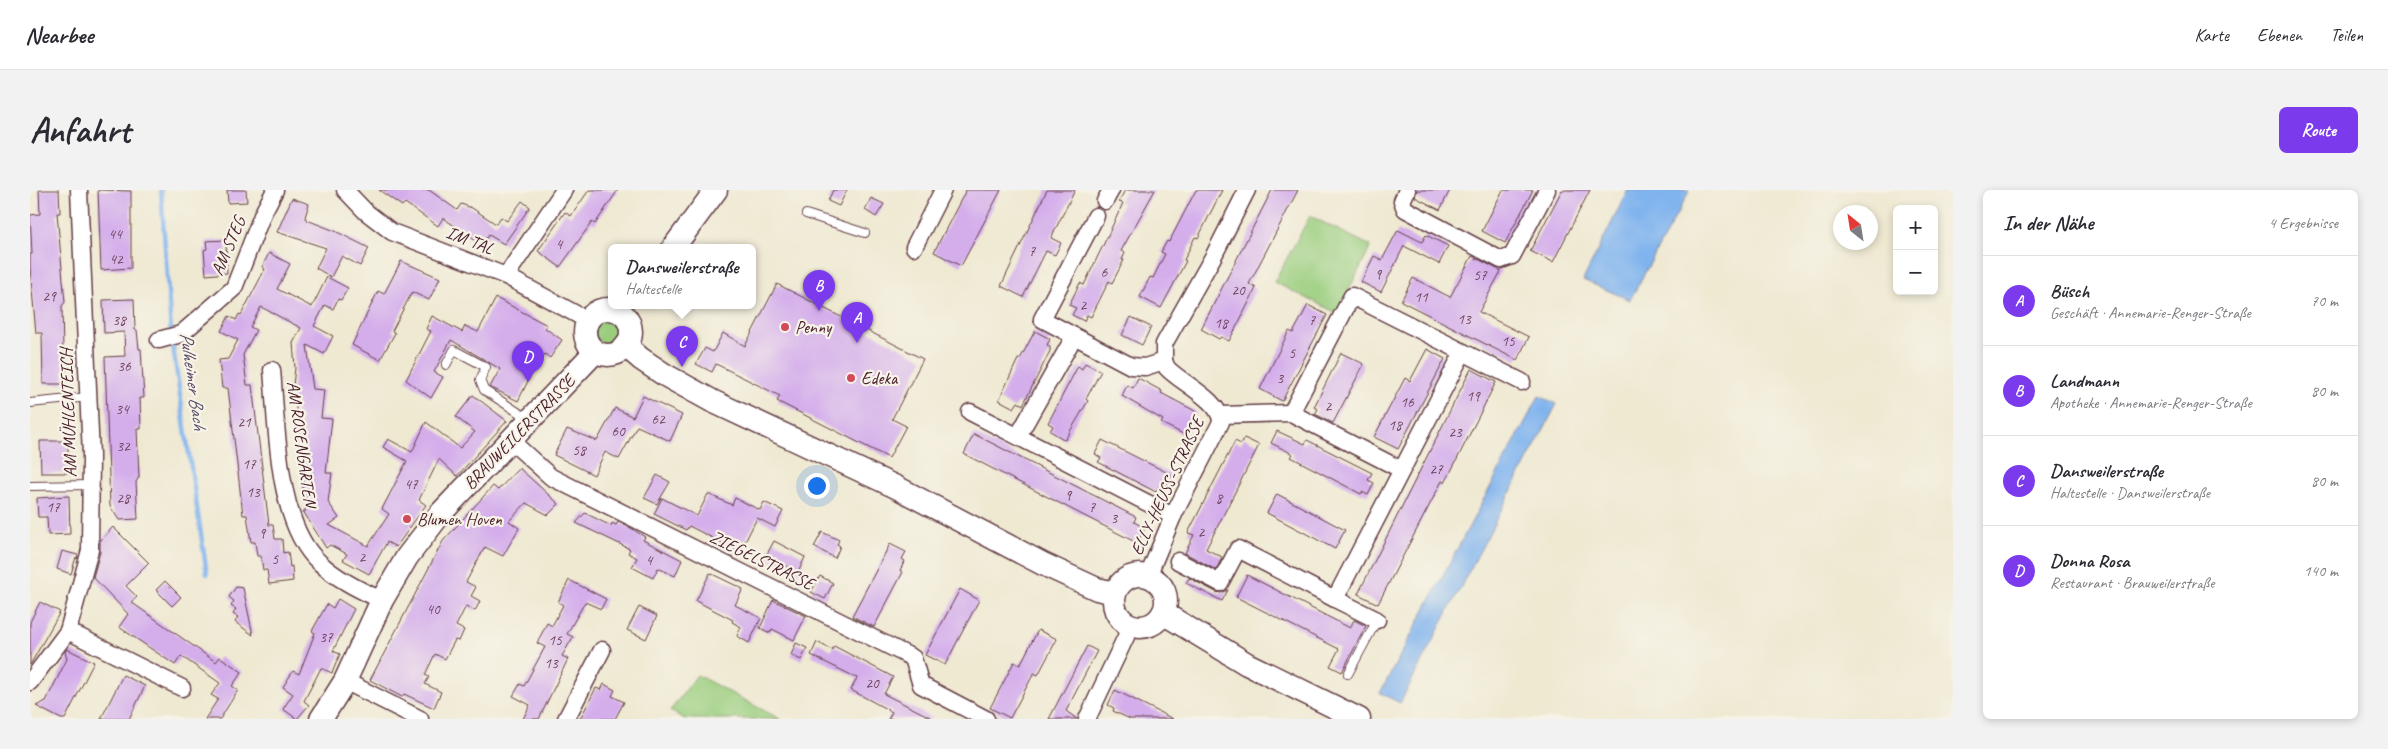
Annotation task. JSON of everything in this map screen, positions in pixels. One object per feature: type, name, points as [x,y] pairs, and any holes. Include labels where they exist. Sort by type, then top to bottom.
[{"type":"main road","points":[[677,244],[716,190]]},
{"type":"main road","points":[[600,309],[626,309],[632,332],[626,346],[615,354],[608,355],[595,352],[586,340],[585,326],[587,320],[600,309]]},
{"type":"main road","points":[[626,346],[665,375],[712,401],[896,486],[1043,564],[1097,589],[1115,593]]},
{"type":"main road","name":"BRAUWEILERSTRASSE","points":[[321,719],[345,681],[382,600],[407,557],[424,534],[510,440],[595,352]]},
{"type":"main road","points":[[1131,576],[1148,576],[1155,579],[1164,591],[1166,598],[1163,613],[1153,624],[1146,627],[1131,626],[1118,616],[1114,602],[1115,593],[1118,586],[1131,576]]},
{"type":"main road","points":[[1163,613],[1247,664],[1359,719]]},
{"type":"street","name":"AM MÜHLENTEICH","points":[[30,682],[68,631],[90,550],[89,397],[78,190]]},
{"type":"street","name":"AM STEG","points":[[159,340],[181,334],[234,288],[263,213],[275,190]]},
{"type":"street","name":"IM TAL","points":[[345,190],[366,212],[392,232],[506,276],[587,320]]},
{"type":"street","points":[[506,276],[564,190]]},
{"type":"street","points":[[914,247],[943,190]]},
{"type":"street","points":[[1096,216],[1042,319],[1131,366],[1146,367],[1164,361],[1164,344],[1213,257],[1247,190]]},
{"type":"street","points":[[1407,190],[1402,201],[1405,210],[1501,260],[1512,256],[1547,190]]},
{"type":"street","points":[[1291,413],[1352,296],[1522,382]]},
{"type":"street","points":[[1018,436],[1074,337]]},
{"type":"street","points":[[1335,599],[1463,352]]},
{"type":"street","name":"ELLY-HEUSS-STRASSE","points":[[1148,576],[1173,516],[1219,428],[1221,415],[1216,406],[1172,374],[1164,361]]},
{"type":"street","name":"AM ROSENGARTEN","points":[[272,370],[283,477],[288,505],[297,534],[319,563],[361,592],[382,600]]},
{"type":"street","points":[[970,412],[1173,516]]},
{"type":"street","points":[[1221,415],[1291,413],[1402,470]]},
{"type":"street","name":"ZIEGELSTRASSE","points":[[510,440],[551,477],[913,658],[921,685],[986,719]]},
{"type":"street","points":[[1178,561],[1220,583],[1238,549],[1377,620]]},
{"type":"street","points":[[1087,719],[1131,626]]},
{"type":"street","points":[[68,631],[182,688]]},
{"type":"street","points":[[566,719],[602,650]]},
{"type":"street","points":[[345,681],[420,719]]},
{"type":"lane","points":[[806,214],[865,233]]},
{"type":"lane","points":[[446,365],[454,350],[486,367],[480,380],[484,390],[529,420]]},
{"type":"lane","points":[[30,404],[89,397]]},
{"type":"lane","points":[[30,486],[90,485]]},
{"type":"lane","points":[[1348,674],[1377,620]]},
{"type":"green space","points":[[1310,216],[1371,246],[1337,313],[1274,282]]},
{"type":"green space","points":[[606,319],[615,322],[618,331],[615,340],[606,343],[597,340],[594,331],[597,322]]},
{"type":"green space","points":[[697,675],[780,719],[685,719],[670,711]]},
{"type":"water","points":[[1628,190],[1690,190],[1630,300],[1583,280]]},
{"type":"water","points":[[1539,396],[1557,404],[1400,703],[1380,693]]},
{"type":"building","points":[[39,190],[59,190],[60,213],[57,213],[65,302],[62,306],[63,351],[67,359],[68,370],[64,370],[63,384],[43,384],[42,333],[36,333],[30,268],[30,254],[32,254],[30,215],[40,214]]},
{"type":"building","points":[[98,190],[131,191],[131,268],[101,270]]},
{"type":"building","points":[[227,190],[246,190],[247,202],[228,203]]},
{"type":"building","points":[[379,190],[429,190],[457,210],[461,204],[472,208],[496,224],[501,217],[507,221],[522,201],[530,207],[504,244],[489,235],[484,241],[479,237],[476,241],[443,218],[438,226],[405,203],[402,206]]},
{"type":"building","points":[[589,190],[618,190],[595,224],[592,222],[560,267],[538,251],[565,212],[571,216]]},
{"type":"building","points":[[833,190],[847,190],[839,206],[828,201]]},
{"type":"building","points":[[966,190],[1001,190],[961,266],[934,252]]},
{"type":"building","points":[[1047,190],[1075,190],[1051,238],[1061,243],[1055,255],[1046,251],[1023,297],[1001,286]]},
{"type":"building","points":[[1125,190],[1155,190],[1121,251],[1125,253],[1122,260],[1124,260],[1112,283],[1109,281],[1091,317],[1087,315],[1084,321],[1072,315],[1076,308],[1069,305],[1080,283],[1084,285],[1123,203],[1119,202]]},
{"type":"building","points":[[1196,190],[1222,190],[1198,238],[1195,237],[1184,260],[1186,261],[1161,308],[1140,297],[1150,277],[1153,278],[1165,254],[1161,252],[1167,241],[1169,242]]},
{"type":"building","points":[[1272,190],[1298,190],[1249,284],[1256,288],[1229,341],[1221,337],[1219,339],[1201,329]]},
{"type":"building","points":[[1417,190],[1450,190],[1440,210],[1415,197]]},
{"type":"building","points":[[1503,190],[1533,190],[1505,243],[1482,231]]},
{"type":"building","points":[[1562,190],[1590,190],[1553,262],[1530,251]]},
{"type":"building","points":[[292,198],[309,204],[305,217],[307,220],[369,248],[360,266],[342,256],[331,277],[316,268],[326,248],[277,232]]},
{"type":"building","points":[[871,198],[884,204],[876,217],[865,210]]},
{"type":"building","points":[[1398,230],[1422,242],[1426,235],[1448,246],[1439,264],[1404,246],[1381,292],[1361,282],[1374,256],[1382,260]]},
{"type":"building","points":[[226,240],[227,273],[206,275],[204,250],[207,249],[206,241]]},
{"type":"building","points":[[269,253],[290,264],[277,289],[312,307],[327,277],[348,288],[341,300],[338,299],[333,309],[325,305],[314,326],[333,336],[324,354],[307,345],[313,389],[324,390],[321,418],[332,419],[326,473],[332,473],[328,502],[339,518],[329,525],[368,546],[389,514],[382,509],[407,461],[383,447],[388,439],[412,452],[426,422],[460,448],[475,432],[456,417],[473,395],[507,421],[457,476],[439,459],[419,500],[426,505],[396,547],[387,542],[369,574],[343,560],[347,554],[330,545],[326,548],[303,511],[305,512],[307,495],[302,494],[305,472],[302,471],[303,451],[297,450],[301,417],[295,416],[297,402],[291,402],[295,368],[293,343],[301,328],[261,307],[250,327],[256,330],[243,355],[247,385],[252,385],[269,525],[273,525],[275,539],[282,539],[283,553],[288,552],[290,567],[292,566],[293,581],[269,584],[267,570],[263,570],[261,556],[257,556],[255,542],[251,542],[247,515],[243,515],[228,388],[222,388],[219,360],[228,359],[238,340],[221,331],[229,316],[236,320],[239,314],[241,315],[265,269],[262,267]]},
{"type":"building","points":[[1472,256],[1501,271],[1479,312],[1529,337],[1517,360],[1401,301],[1413,278],[1450,297]]},
{"type":"building","points":[[401,261],[440,278],[429,300],[412,292],[392,331],[395,333],[380,360],[352,345],[378,291],[384,294]]},
{"type":"building","name":"Edeka","points":[[777,284],[923,359],[892,419],[906,426],[889,458],[777,401],[780,396],[716,364],[712,372],[696,364],[705,348],[713,352],[723,333],[745,346]]},
{"type":"building","points":[[496,298],[547,325],[545,328],[562,340],[550,358],[545,354],[543,357],[541,355],[518,401],[490,387],[500,369],[451,340],[434,372],[443,377],[431,398],[406,380],[431,331],[426,329],[432,316],[462,332],[465,326],[478,332]]},
{"type":"building","points":[[134,299],[135,330],[137,330],[139,349],[141,349],[144,398],[140,398],[141,429],[137,429],[139,477],[136,482],[138,519],[119,520],[110,506],[105,357],[125,356],[124,332],[104,333],[103,300]]},
{"type":"building","points":[[1308,305],[1327,315],[1282,401],[1260,389],[1289,331],[1293,333]]},
{"type":"building","points":[[1131,317],[1151,327],[1142,345],[1122,335]]},
{"type":"building","points":[[1035,331],[1050,339],[1047,345],[1050,347],[1050,351],[1023,405],[1018,402],[1014,408],[999,400],[1018,359],[1020,359]]},
{"type":"building","points":[[1427,349],[1445,359],[1398,449],[1374,437],[1405,378],[1410,381]]},
{"type":"building","points":[[1341,353],[1364,364],[1333,423],[1315,414],[1318,409],[1314,407]]},
{"type":"building","points":[[1085,363],[1101,371],[1086,399],[1088,401],[1065,440],[1050,431],[1053,426],[1048,423],[1078,366],[1082,369]]},
{"type":"building","points":[[1471,369],[1496,382],[1445,483],[1442,481],[1378,604],[1358,594]]},
{"type":"building","points":[[1138,378],[1162,391],[1161,393],[1197,412],[1185,435],[1161,423],[1163,420],[1122,396],[1127,385],[1133,388]]},
{"type":"building","points":[[643,396],[682,415],[670,441],[637,426],[619,459],[605,452],[594,475],[554,455],[567,429],[597,441],[615,408],[633,417]]},
{"type":"building","points":[[1277,431],[1305,444],[1307,440],[1372,473],[1368,480],[1374,483],[1368,495],[1362,492],[1361,494],[1291,457],[1293,454],[1271,443]]},
{"type":"building","points":[[974,434],[1136,517],[1134,522],[1145,528],[1137,543],[964,454]]},
{"type":"building","points":[[1244,438],[1259,445],[1206,549],[1222,557],[1216,570],[1185,553],[1194,535],[1188,533],[1235,441],[1241,444]]},
{"type":"building","points":[[1102,440],[1172,475],[1164,490],[1158,487],[1156,492],[1098,462],[1101,458],[1095,454]]},
{"type":"building","points":[[40,441],[68,441],[68,473],[41,473]]},
{"type":"building","points":[[519,468],[559,504],[548,515],[526,503],[509,521],[519,528],[503,556],[485,547],[466,582],[476,587],[471,596],[480,601],[475,611],[466,606],[456,626],[464,630],[459,641],[455,640],[445,659],[435,654],[425,675],[429,677],[425,684],[441,692],[434,708],[404,694],[402,697],[370,680],[443,541],[493,486],[498,490]]},
{"type":"building","points":[[657,475],[670,482],[657,504],[644,498]]},
{"type":"building","points":[[708,494],[732,505],[735,498],[760,510],[764,502],[783,511],[775,527],[757,518],[740,552],[689,526],[686,530],[654,514],[662,498],[697,516]]},
{"type":"building","points":[[1277,494],[1345,530],[1335,549],[1267,513]]},
{"type":"building","points":[[69,496],[70,534],[48,535],[47,517],[38,517],[37,498]]},
{"type":"building","points":[[585,513],[611,526],[612,523],[616,525],[618,522],[631,528],[645,537],[643,540],[682,560],[675,576],[658,568],[653,578],[632,567],[637,558],[628,553],[630,549],[576,523]]},
{"type":"building","points":[[113,527],[149,563],[126,586],[137,597],[131,602],[216,662],[220,657],[242,672],[232,686],[238,690],[220,719],[205,719],[218,699],[211,695],[220,683],[181,656],[175,665],[119,627],[128,614],[93,577],[100,552],[100,541]]},
{"type":"building","points":[[822,532],[839,540],[837,544],[840,546],[835,558],[814,547]]},
{"type":"building","points":[[774,541],[805,557],[798,573],[766,556]]},
{"type":"building","points":[[890,544],[906,552],[902,559],[905,561],[900,570],[903,572],[874,627],[852,616]]},
{"type":"building","points":[[62,551],[78,555],[71,574],[57,569]]},
{"type":"building","points":[[710,573],[743,589],[735,605],[761,618],[749,643],[737,636],[741,627],[732,622],[733,620],[696,601]]},
{"type":"building","points":[[1247,575],[1350,628],[1354,620],[1366,626],[1342,672],[1330,666],[1339,649],[1236,597]]},
{"type":"building","points":[[820,576],[833,583],[825,599],[811,592]]},
{"type":"building","points":[[1189,578],[1216,592],[1221,593],[1228,590],[1222,601],[1186,583]]},
{"type":"building","points":[[569,580],[606,599],[601,609],[585,602],[567,634],[573,637],[562,656],[568,659],[539,719],[523,719],[530,705],[513,696],[520,684],[524,686],[545,647],[537,643],[547,623],[552,626],[563,605],[558,602]]},
{"type":"building","points":[[165,581],[181,597],[172,606],[156,590]]},
{"type":"building","points":[[236,587],[243,588],[253,635],[235,622],[238,617],[233,614],[236,609],[231,606],[234,601],[229,597]]},
{"type":"building","points":[[960,589],[979,600],[945,665],[925,655]]},
{"type":"building","points":[[338,599],[354,609],[333,651],[340,654],[332,673],[321,668],[304,701],[309,705],[297,719],[283,709],[293,694],[283,687],[293,671],[299,674],[315,633],[312,631],[327,604],[333,608]]},
{"type":"building","points":[[773,600],[806,616],[794,640],[772,629],[770,633],[760,628]]},
{"type":"building","points":[[40,602],[60,612],[30,665],[30,622]]},
{"type":"building","points":[[639,607],[657,616],[646,639],[627,630]]},
{"type":"building","points":[[1038,630],[1057,639],[1038,675],[1034,673],[1010,718],[990,708],[1014,662],[1020,665]]},
{"type":"building","points":[[817,642],[832,650],[834,646],[893,677],[884,694],[934,719],[888,719],[892,712],[851,690],[857,678],[811,655]]},
{"type":"building","points":[[796,643],[807,648],[801,660],[791,655]]},
{"type":"building","points":[[1087,646],[1097,651],[1066,711],[1077,719],[1049,719]]},
{"type":"building","points":[[67,649],[94,662],[65,719],[61,719],[36,706],[46,701],[67,659],[65,652]]},
{"type":"building","points":[[123,675],[145,686],[129,719],[101,719]]},
{"type":"building","points":[[604,684],[615,690],[612,696],[624,702],[615,719],[580,719],[596,688],[601,690]]},
{"type":"building","points":[[1115,690],[1173,719],[1130,719],[1113,711],[1114,708],[1108,705]]},
{"type":"waterway","name":"Pulheimer Bach","points":[[161,190],[171,333]]},
{"type":"waterway","name":"Pulheimer Bach","points":[[172,341],[207,574]]},
{"type":"place","name":"Landmann","points":[[819,311]]},
{"type":"place","name":"Penny","points":[[785,327]]},
{"type":"place","name":"Büsch","points":[[857,343]]},
{"type":"place","name":"Dansweilerstraße","points":[[682,367]]},
{"type":"place","name":"Edeka","points":[[851,378]]},
{"type":"place","name":"Donna Rosa","points":[[528,382]]},
{"type":"place","name":"Blumen Hoven","points":[[407,519]]}]
